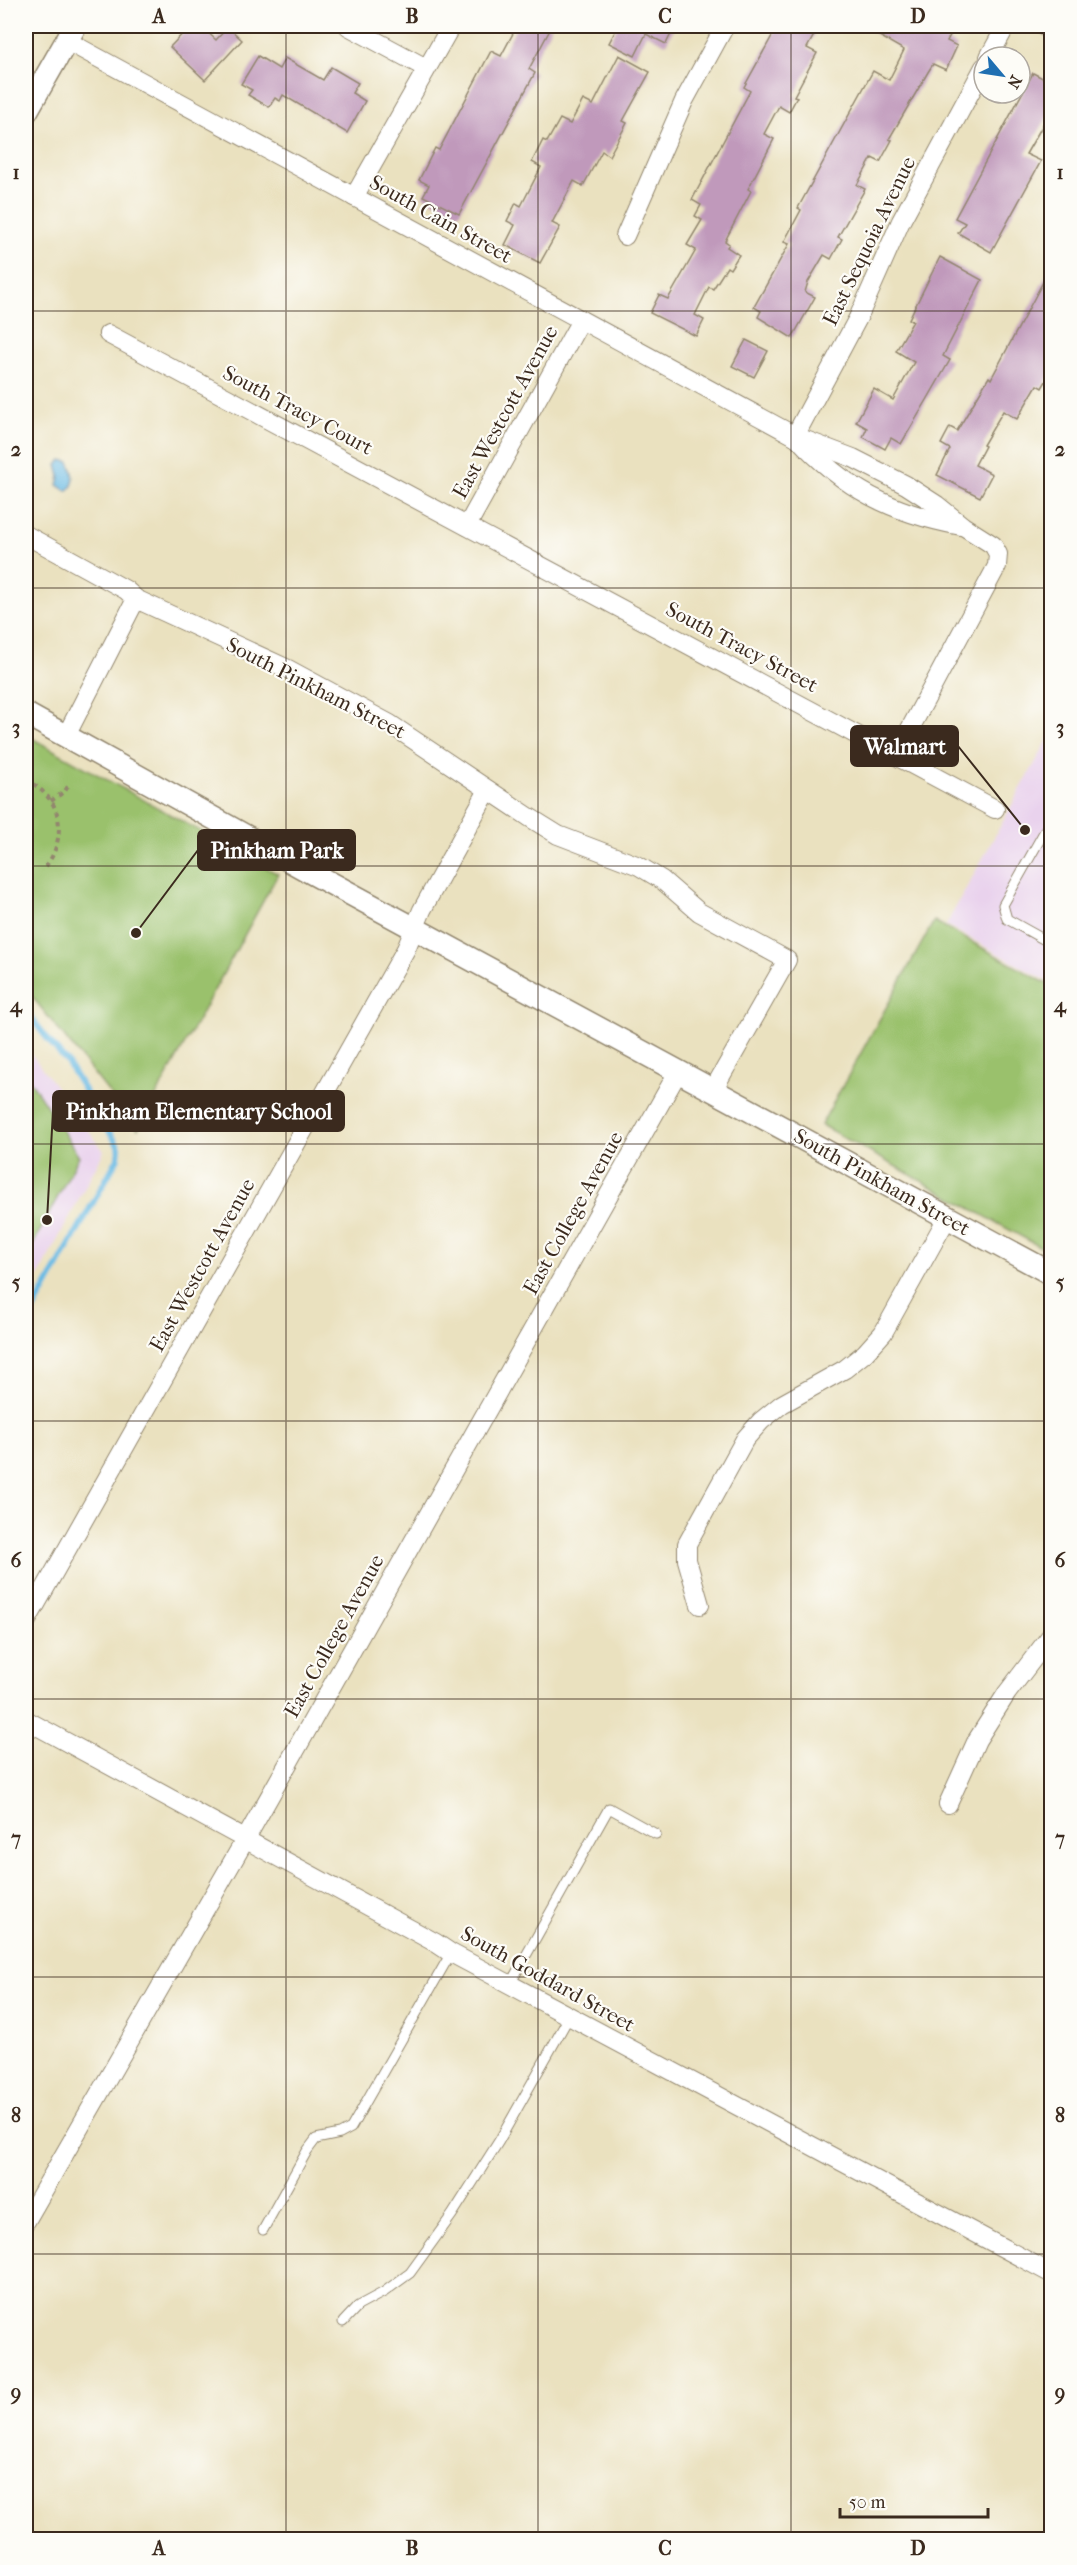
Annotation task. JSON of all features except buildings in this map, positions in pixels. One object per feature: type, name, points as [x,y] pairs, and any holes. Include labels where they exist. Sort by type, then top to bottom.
[{"type":"street","points":[[348,26],[426,68]]},
{"type":"street","points":[[354,197],[451,26]]},
{"type":"street","points":[[625,236],[684,101],[725,26]]},
{"type":"street","points":[[996,45],[1006,26]]},
{"type":"street","points":[[1043,26],[1052,30]]},
{"type":"street","points":[[26,112],[71,33]]},
{"type":"street","name":"South Cain Street","points":[[71,33],[354,197],[581,320],[795,435],[830,448],[906,485],[993,545],[998,554],[997,566],[992,579],[896,755]]},
{"type":"street","name":"East Sequoia Avenue","points":[[795,435],[858,318],[901,221],[972,89]]},
{"type":"street","name":"East Westcott Avenue","points":[[467,526],[581,320]]},
{"type":"street","name":"South Tracy Court","points":[[108,334],[467,526]]},
{"type":"street","name":"South Cain Street","points":[[795,435],[819,461],[840,478],[880,501],[922,519],[963,526]]},
{"type":"street","name":"South Tracy Street","points":[[467,526],[995,809]]},
{"type":"street","name":"South Pinkham Street","points":[[26,535],[126,590],[136,599],[288,669],[390,724],[558,835],[639,866],[662,880],[699,912],[787,960],[713,1090]]},
{"type":"street","points":[[66,736],[136,599]]},
{"type":"street","name":"South Pinkham Street","points":[[26,714],[414,929],[1052,1274]]},
{"type":"street","points":[[414,929],[422,910],[488,790]]},
{"type":"street","name":"East Westcott Avenue","points":[[26,1622],[406,949],[414,929]]},
{"type":"street","name":"East College Avenue","points":[[26,2221],[245,1840],[678,1072]]},
{"type":"street","points":[[700,1605],[687,1560],[687,1544],[745,1439],[761,1421],[782,1404],[845,1369],[883,1333],[947,1218]]},
{"type":"street","points":[[948,1804],[978,1740],[1007,1693],[1052,1634]]},
{"type":"street","name":"South Goddard Street","points":[[26,1720],[436,1942],[451,1953],[1052,2274]]},
{"type":"lane","points":[[1052,818],[1003,905],[1007,920],[1052,944]]},
{"type":"lane","points":[[510,1984],[609,1808],[656,1834]]},
{"type":"lane","points":[[263,2230],[316,2139],[340,2134],[351,2128],[451,1953]]},
{"type":"lane","points":[[343,2322],[358,2306],[384,2292],[410,2273],[499,2141],[569,2016]]},
{"type":"path","points":[[26,779],[42,790],[51,801],[57,825],[58,845],[44,868]]},
{"type":"path","points":[[51,801],[65,791],[70,783]]},
{"type":"shaded area","points":[[1051,734],[1051,983],[946,925]]},
{"type":"shaded area","points":[[26,1047],[104,1151],[26,1300]]},
{"type":"green space","points":[[26,735],[278,874],[138,1129],[26,989]]},
{"type":"green space","points":[[934,921],[1051,986],[1051,1253],[821,1125]]},
{"type":"green space","points":[[26,1074],[79,1156],[26,1258]]},
{"type":"water","points":[[62,460],[69,462],[73,474],[72,485],[67,491],[58,485],[60,476],[57,465]]},
{"type":"waterway","points":[[26,1011],[65,1059],[119,1147],[118,1158],[26,1323]]},
{"type":"place","name":"Walmart","points":[[1025,830]]},
{"type":"place","name":"Pinkham Park","points":[[136,933]]},
{"type":"place","name":"Pinkham Elementary School","points":[[47,1220]]}]
